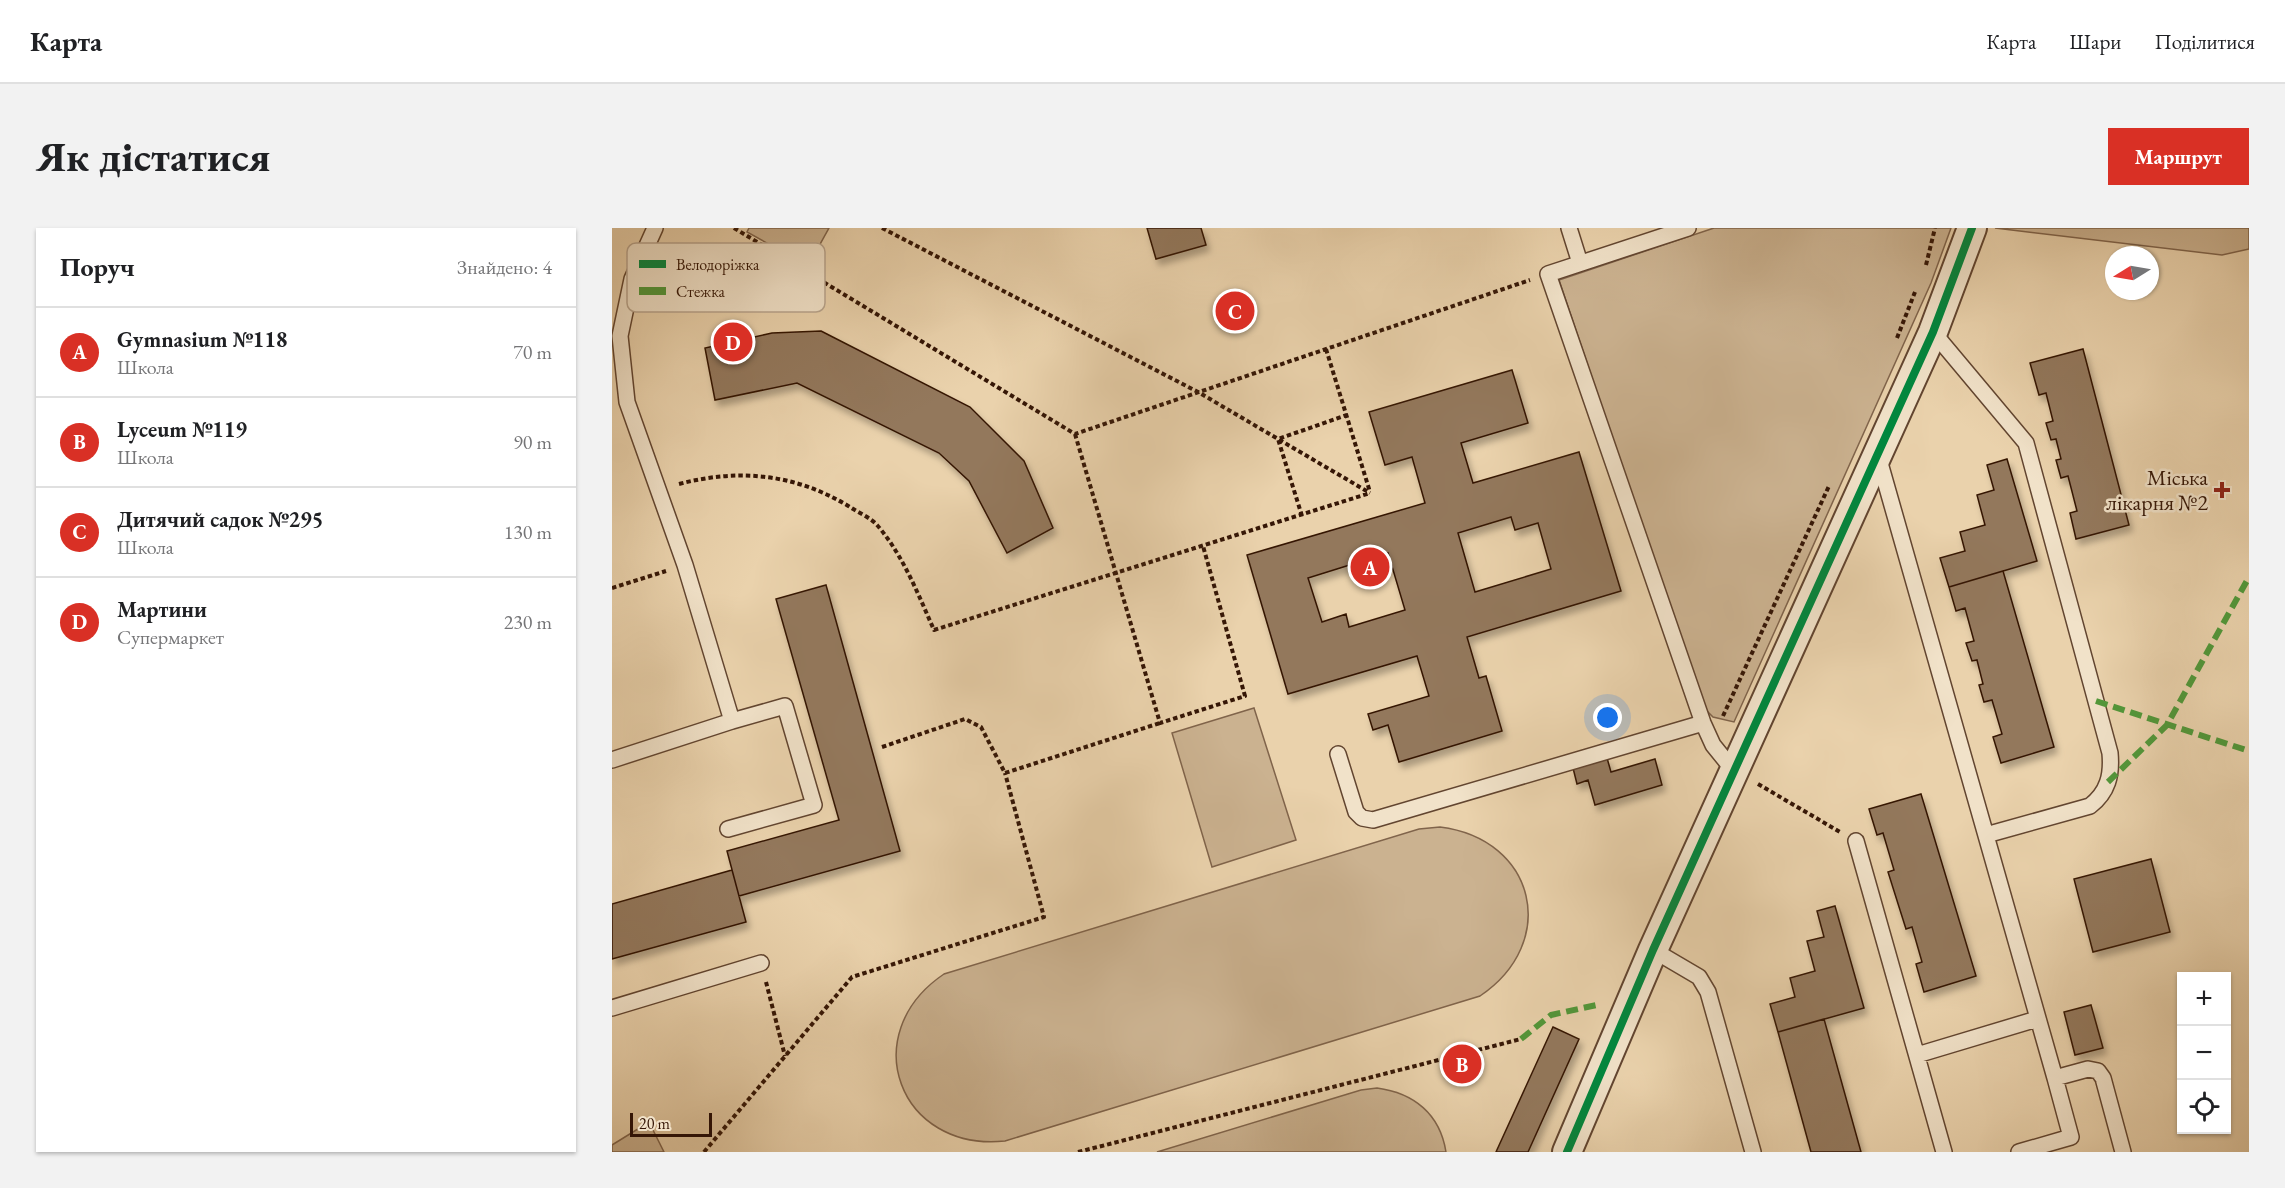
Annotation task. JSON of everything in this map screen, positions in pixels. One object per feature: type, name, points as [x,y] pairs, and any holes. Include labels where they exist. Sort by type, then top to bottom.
[{"type":"street","points":[[1567,1152],[1653,950],[1933,332],[1972,228]]},
{"type":"lane","points":[[648,243],[655,228]]},
{"type":"lane","points":[[1569,228],[1581,262]]},
{"type":"lane","points":[[1688,228],[1548,274],[1703,723],[1713,745],[1734,771]]},
{"type":"lane","points":[[627,303],[620,336],[627,402],[685,565],[732,721]]},
{"type":"lane","points":[[1933,332],[2026,443],[2110,753],[2111,768],[2102,796],[2090,806],[1986,836]]},
{"type":"lane","points":[[1878,454],[2071,1137],[2019,1152]]},
{"type":"lane","points":[[612,760],[785,706],[814,805],[728,829]]},
{"type":"lane","points":[[1338,754],[1356,812],[1362,818],[1373,820],[1703,723]]},
{"type":"lane","points":[[1856,841],[1944,1152]]},
{"type":"lane","points":[[1653,950],[1699,977],[1708,992],[1753,1152]]},
{"type":"lane","points":[[612,1008],[761,963]]},
{"type":"lane","points":[[1917,1055],[2037,1020]]},
{"type":"lane","points":[[2055,1078],[2088,1070],[2098,1071],[2103,1078],[2123,1152]]},
{"type":"path","points":[[734,228],[759,243]]},
{"type":"path","points":[[882,228],[1198,392],[1371,493]]},
{"type":"path","points":[[1075,434],[1548,274]]},
{"type":"path","points":[[825,283],[1075,434],[1160,723]]},
{"type":"path","points":[[1326,349],[1371,493]]},
{"type":"path","points":[[1278,439],[1347,415]]},
{"type":"path","points":[[1278,439],[1302,516]]},
{"type":"path","points":[[658,489],[703,478],[747,476],[783,478],[831,495],[876,523],[910,575],[934,630],[1371,493]]},
{"type":"path","points":[[1005,772],[1245,696],[1203,546]]},
{"type":"path","points":[[612,588],[685,565]]},
{"type":"path","points":[[704,1152],[852,976],[1044,917],[1005,772],[981,728],[964,719],[882,747]]},
{"type":"path","points":[[1734,771],[1856,841]]},
{"type":"path","points":[[761,963],[785,1057]]},
{"type":"path","points":[[1078,1152],[1521,1039]]},
{"type":"shaded area","points":[[749,228],[829,228],[821,243],[767,243],[747,232]]},
{"type":"shaded area","points":[[1714,228],[1951,228],[1931,283],[1734,722],[1713,717],[1703,707],[1559,280]]},
{"type":"shaded area","points":[[1995,228],[2249,228],[2249,249],[2222,255]]},
{"type":"shaded area","points":[[1254,708],[1296,840],[1212,867],[1172,733]]},
{"type":"shaded area","points":[[1440,827],[1473,835],[1498,851],[1516,872],[1526,896],[1528,922],[1521,948],[1505,974],[1480,996],[1005,1141],[968,1139],[938,1128],[916,1109],[901,1084],[896,1056],[901,1027],[917,999],[944,974],[1419,829]]},
{"type":"shaded area","points":[[1377,1088],[1403,1095],[1414,1100],[1423,1108],[1438,1127],[1446,1152],[1157,1152],[1361,1090]]},
{"type":"shaded area","points":[[649,1122],[664,1152],[612,1152],[612,1145]]},
{"type":"building","points":[[1147,228],[1201,228],[1206,245],[1156,259]]},
{"type":"building","points":[[821,331],[970,407],[1024,461],[1053,528],[1007,553],[969,481],[939,453],[797,383],[715,400],[705,348],[772,333]]},
{"type":"building","points":[[2083,349],[2129,525],[2076,539],[2070,513],[2077,511],[2068,476],[2061,478],[2056,460],[2061,459],[2056,439],[2051,440],[2046,423],[2053,421],[2046,393],[2039,395],[2030,363]]},
{"type":"building","points":[[1512,370],[1528,423],[1461,443],[1473,483],[1579,452],[1621,591],[1467,637],[1479,678],[1486,676],[1502,731],[1399,762],[1388,725],[1373,730],[1368,714],[1429,696],[1417,656],[1288,694],[1247,555],[1425,503],[1412,457],[1385,465],[1369,412]],"holes":[[[1511,517],[1515,530],[1538,523],[1551,569],[1475,592],[1458,533]],[[1388,553],[1405,610],[1349,627],[1346,614],[1322,622],[1308,578]]]},
{"type":"building","points":[[2007,459],[2037,561],[1949,587],[1940,558],[1965,551],[1960,532],[1985,525],[1977,495],[1994,490],[1987,465]]},
{"type":"building","points":[[2003,571],[2054,747],[2001,763],[1993,737],[2002,734],[1992,700],[1984,702],[1979,685],[1983,684],[1977,660],[1972,661],[1966,643],[1974,641],[1965,608],[1956,611],[1949,587]]},
{"type":"building","points":[[826,585],[900,851],[739,896],[727,851],[839,820],[776,599]]},
{"type":"building","points":[[1607,758],[1611,772],[1655,759],[1662,785],[1595,805],[1588,780],[1577,784],[1573,768]]},
{"type":"building","points":[[1921,794],[1976,976],[1924,992],[1916,964],[1922,962],[1912,927],[1906,929],[1888,872],[1894,870],[1883,833],[1877,835],[1869,809]]},
{"type":"building","points":[[2151,859],[2170,932],[2093,952],[2074,879]]},
{"type":"building","points":[[732,870],[746,922],[612,959],[612,904]]},
{"type":"building","points":[[1835,906],[1864,1008],[1778,1032],[1770,1004],[1795,997],[1790,978],[1815,971],[1807,941],[1824,937],[1817,911]]},
{"type":"building","points":[[2091,1005],[2103,1048],[2075,1055],[2064,1012]]},
{"type":"building","points":[[1824,1019],[1861,1152],[1811,1152],[1778,1032]]},
{"type":"building","points":[[1553,1027],[1579,1039],[1528,1152],[1496,1152]]},
{"type":"marked path","points":[[2108,782],[2167,725],[2249,577]]},
{"type":"marked path","points":[[2096,701],[2249,751]]},
{"type":"marked path","points":[[1521,1039],[1551,1015],[1601,1004]]},
{"type":"cycle path","points":[[1567,1152],[1653,950],[1933,332],[1972,228]]},
{"type":"place","name":"Дитячий садок №295","points":[[1235,311]]},
{"type":"place","name":"Мартини","points":[[733,342]]},
{"type":"place","name":"Міська лікарня №2","points":[[2222,490]]},
{"type":"place","name":"Gymnasium №118","points":[[1370,567]]},
{"type":"place","name":"Lyceum №119","points":[[1462,1064]]}]
